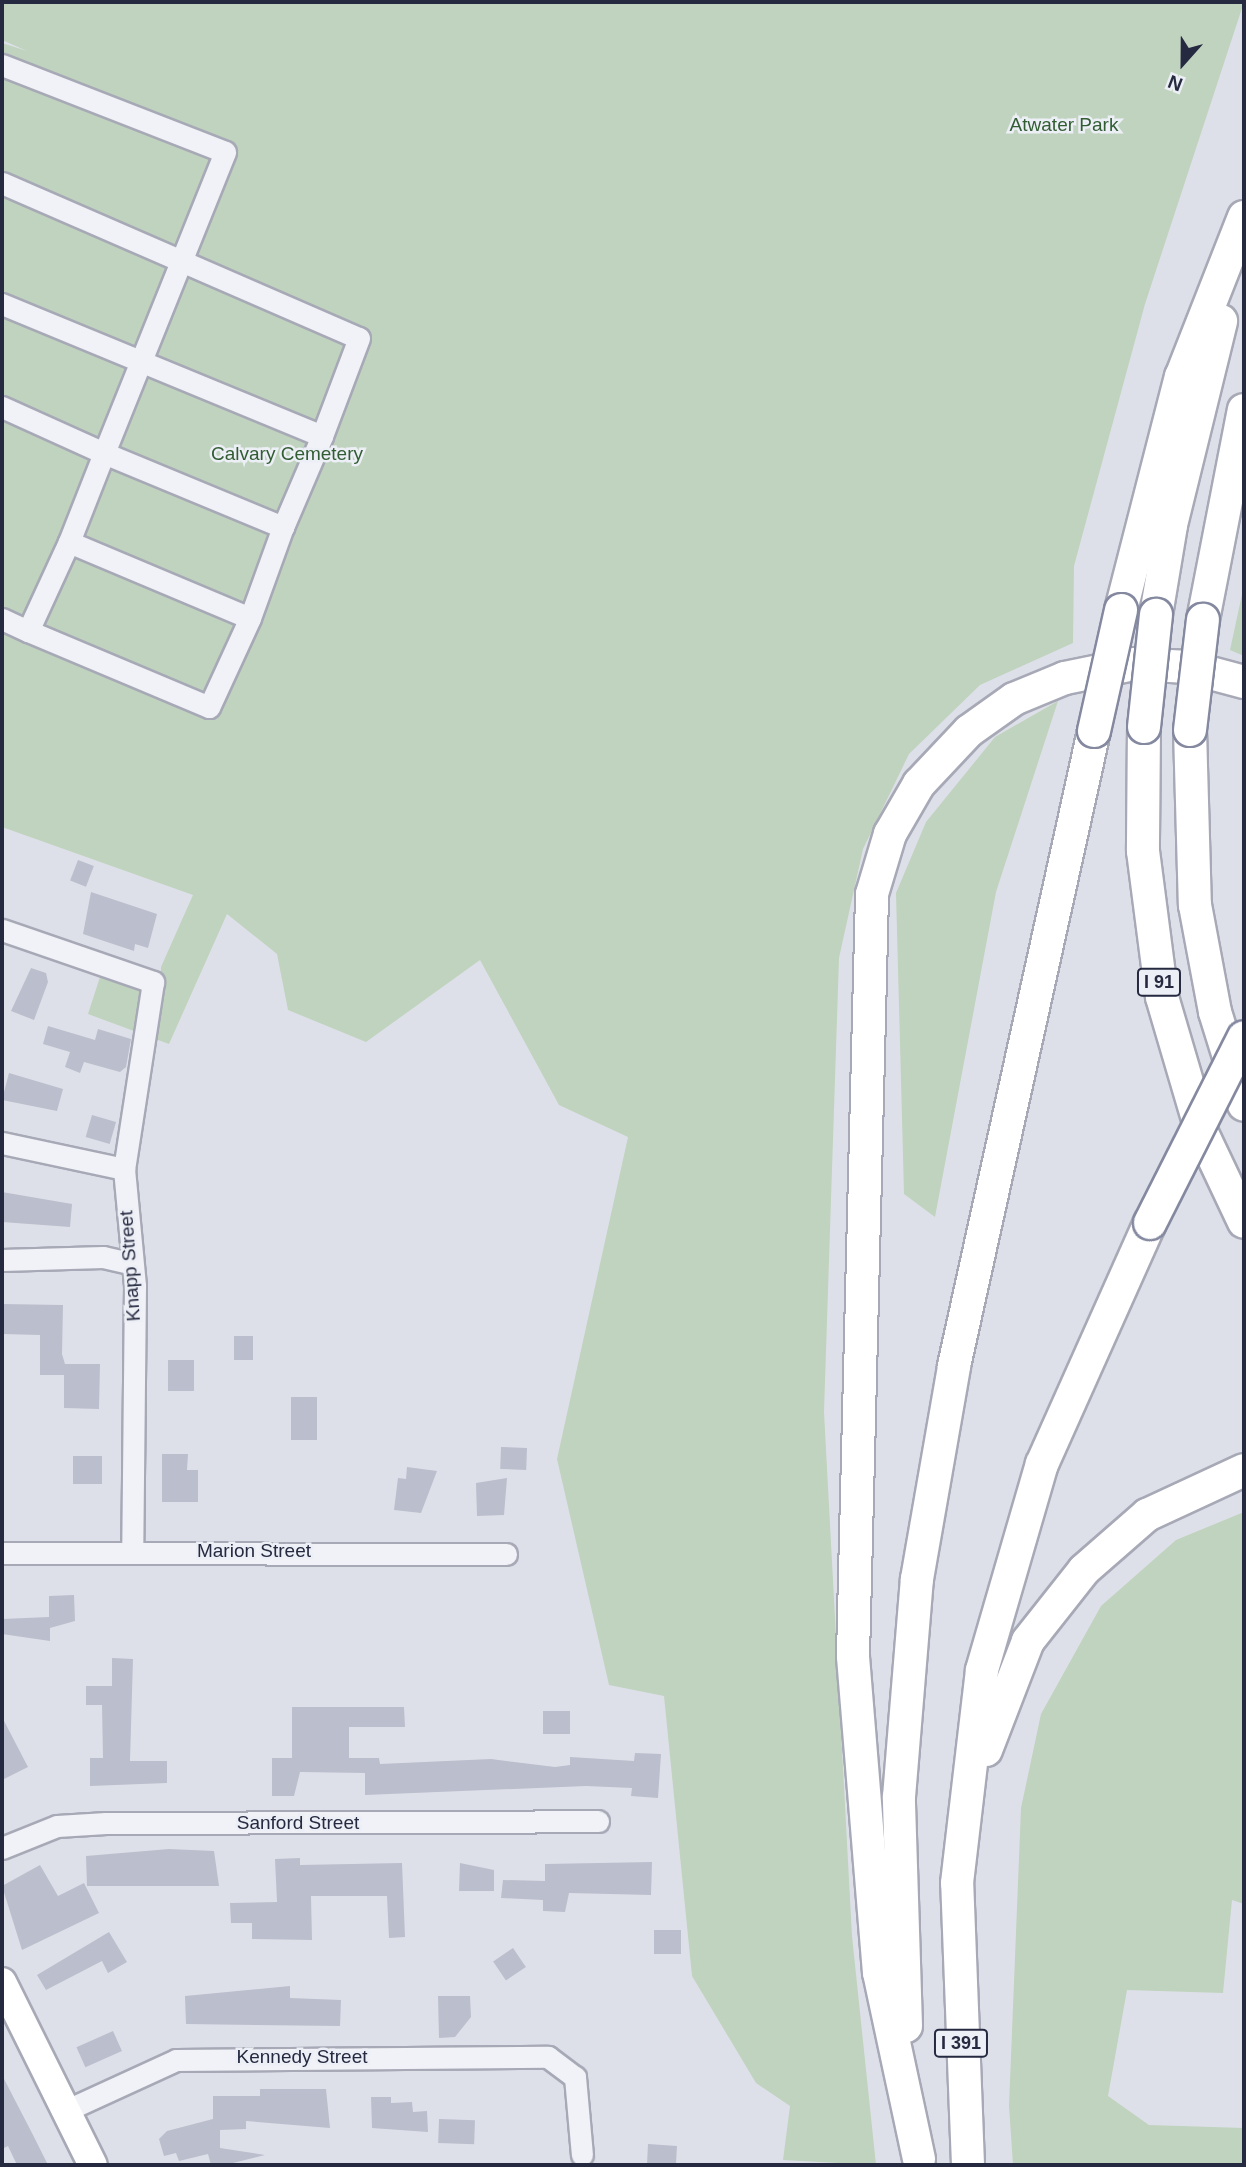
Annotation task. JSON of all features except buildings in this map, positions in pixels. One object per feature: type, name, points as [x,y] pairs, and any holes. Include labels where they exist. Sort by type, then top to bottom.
[{"type":"highway","points":[[919,2162],[899,1868],[915,1591],[954,1366],[1121,610],[1181,377],[1244,217]]},
{"type":"highway","name":"I 91","points":[[1244,239],[1187,454],[1156,615],[1144,727],[1143,851],[1162,997],[1202,1133],[1244,1222]]},
{"type":"highway","name":"I 91","points":[[1244,410],[1203,620],[1190,730],[1195,905],[1215,1012],[1244,1105]]},
{"type":"highway","points":[[919,2162],[879,1972],[854,1680],[872,894],[890,834],[919,784],[969,730],[1014,699],[1065,678],[1134,664],[1188,667],[1244,682]]},
{"type":"highway","points":[[957,1920],[965,1777],[998,1602],[1059,1418],[1150,1223],[1244,1037]]},
{"type":"highway","points":[[957,1920],[984,1755],[1028,1641],[1068,1588],[1121,1534],[1190,1490],[1244,1470]]},
{"type":"highway","name":"I 391","points":[[957,1920],[965,2131],[971,2165]]},
{"type":"main road","points":[[2,1982],[93,2165]]},
{"type":"street","points":[[2,65],[225,152],[69,542],[28,631]]},
{"type":"street","points":[[2,183],[359,338],[322,436],[283,527],[250,618],[209,707],[2,619]]},
{"type":"street","points":[[2,304],[322,436]]},
{"type":"street","points":[[2,407],[104,453],[283,527]]},
{"type":"street","points":[[69,542],[250,618]]},
{"type":"street","name":"Knapp Street","points":[[2,930],[153,982],[124,1169],[129,1263],[135,1286],[132,1552]]},
{"type":"street","points":[[2,1143],[124,1169]]},
{"type":"street","points":[[2,1260],[103,1257],[129,1263]]},
{"type":"street","name":"Marion Street","points":[[2,1553],[506,1554]]},
{"type":"street","name":"Sanford Street","points":[[2,1848],[57,1826],[106,1823],[598,1821]]},
{"type":"street","name":"Kennedy Street","points":[[67,2110],[176,2060],[548,2057],[575,2077],[582,2155]]},
{"type":"green space","points":[[2,2],[1244,2],[1145,304],[1074,566],[1073,643],[980,685],[909,754],[863,849],[839,958],[824,1412],[852,1936],[876,2165],[783,2160],[790,2106],[756,2083],[692,1976],[664,1696],[609,1685],[557,1459],[628,1137],[559,1105],[480,960],[366,1042],[288,1010],[277,954],[227,914],[169,1044],[88,1014],[100,977],[160,995],[161,967],[193,895],[2,827],[2,43],[27,51],[2,40]]},
{"type":"green space","points":[[1244,585],[1244,656],[1230,650]]},
{"type":"green space","points":[[1058,701],[996,892],[935,1217],[904,1194],[896,893],[926,822],[995,737]]},
{"type":"green space","points":[[1244,1512],[1244,1904],[1232,1900],[1223,1993],[1127,1990],[1108,2096],[1149,2125],[1244,2128],[1244,2165],[1013,2165],[1009,2106],[1021,1808],[1041,1714],[1101,1606],[1176,1540]]},
{"type":"park label","name":"Atwater Park","points":[[1064,125]]},
{"type":"park label","name":"Calvary Cemetery","points":[[287,454]]}]
